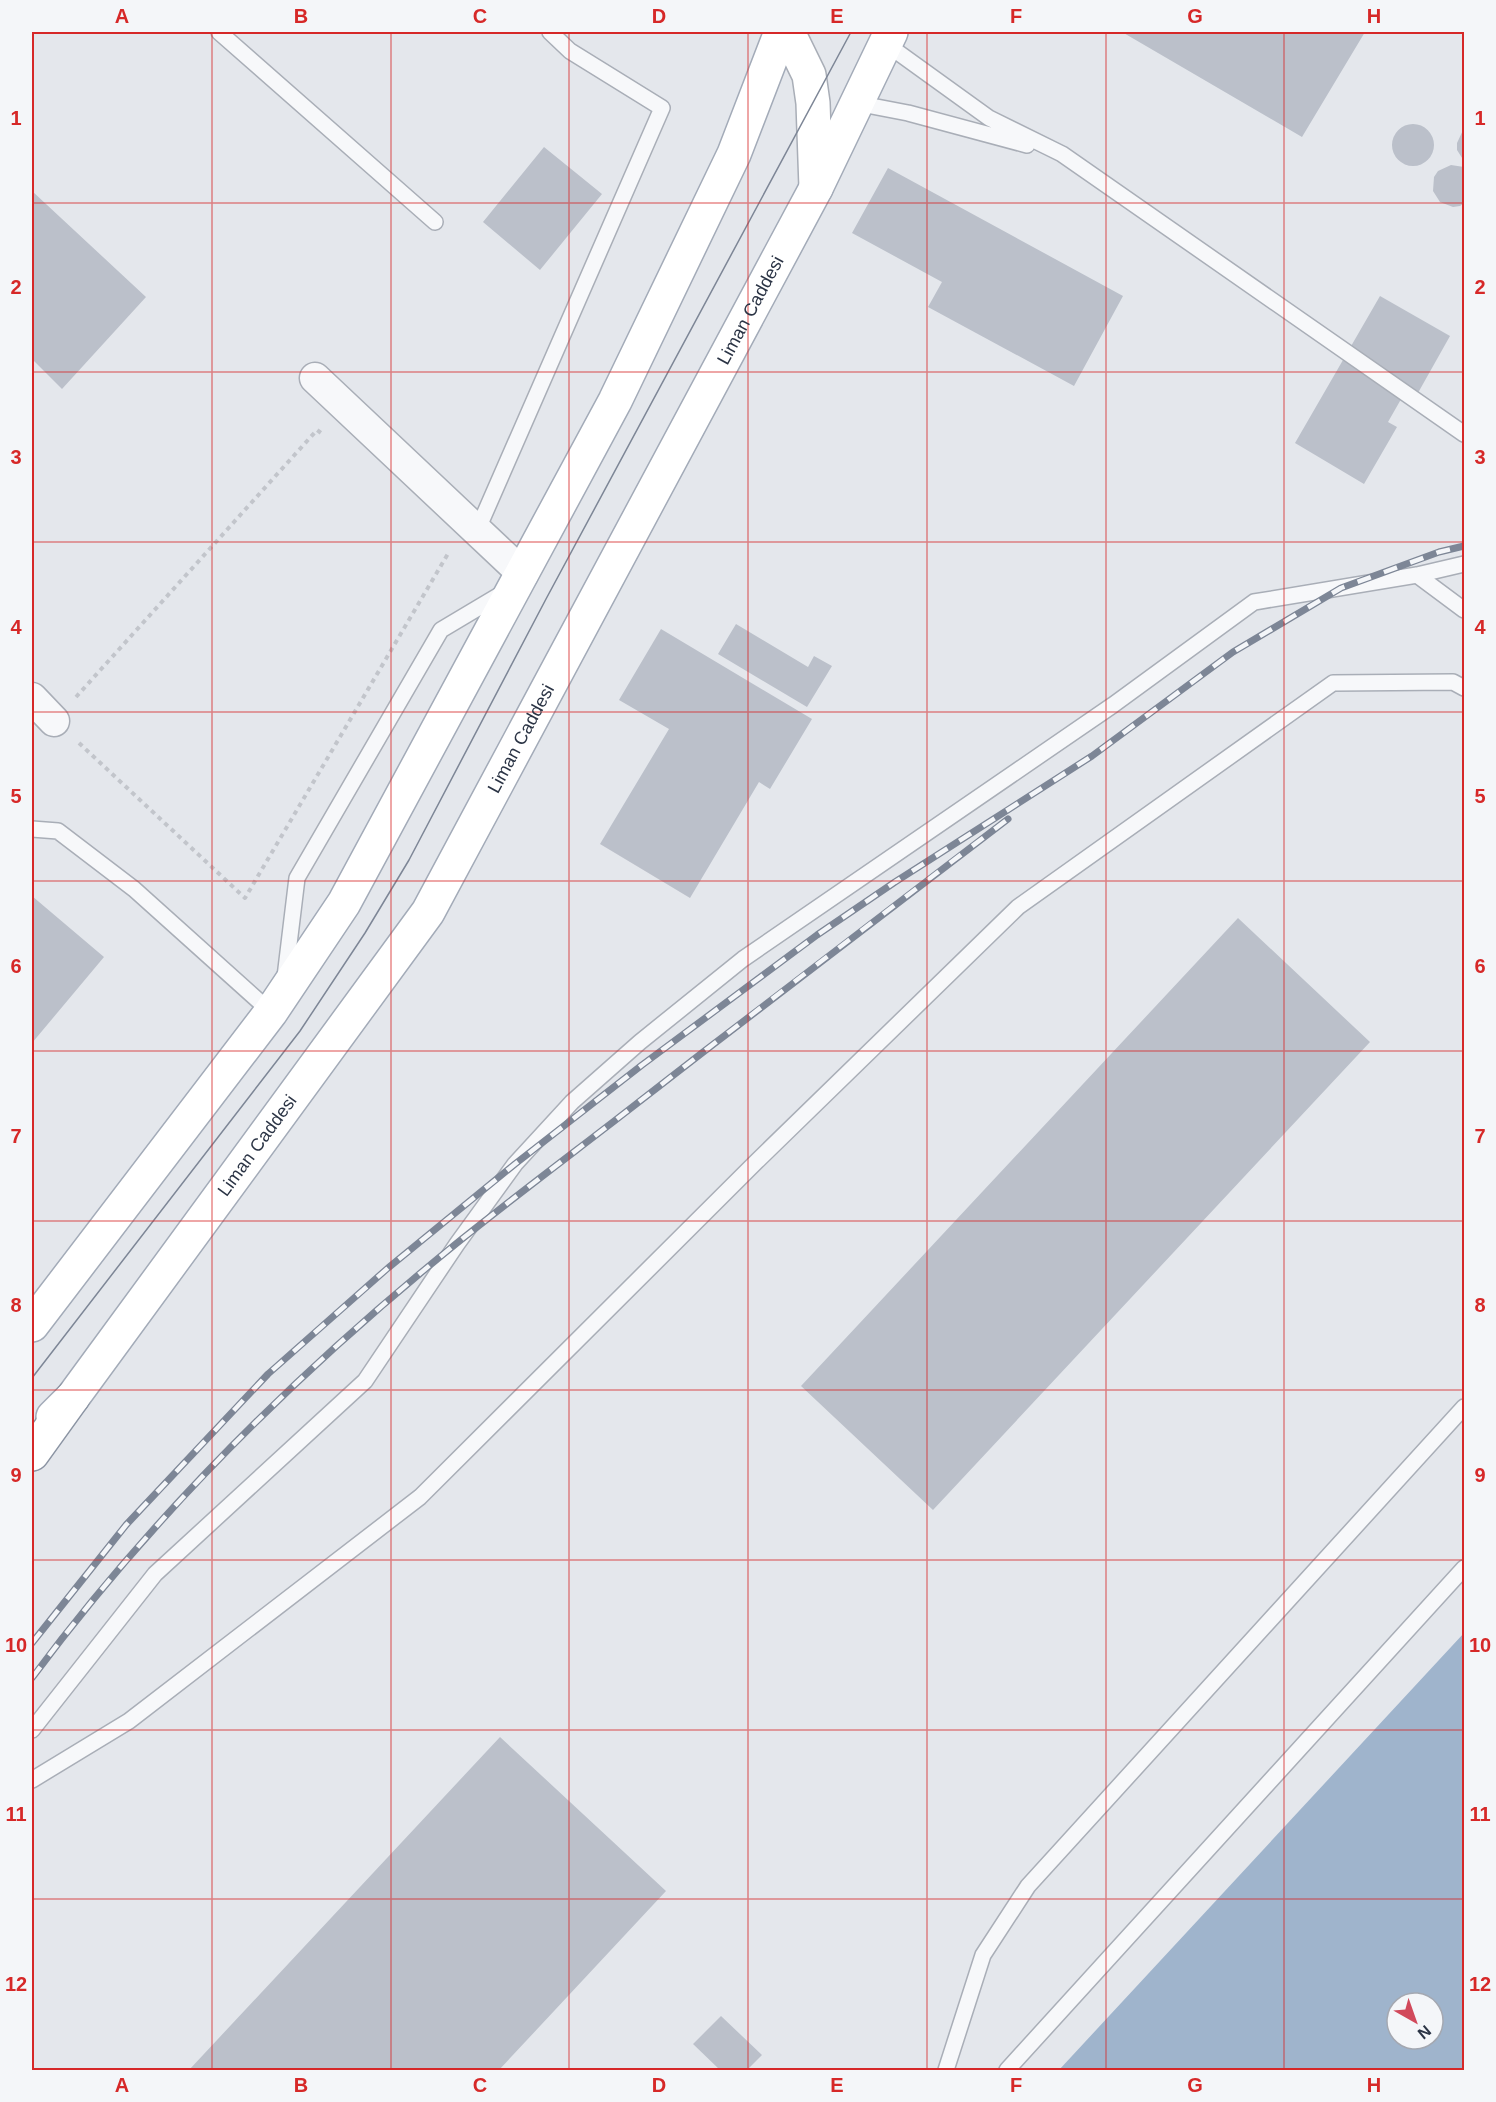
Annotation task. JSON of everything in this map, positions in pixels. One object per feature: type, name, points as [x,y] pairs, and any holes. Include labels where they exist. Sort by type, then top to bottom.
[{"type":"main road","points":[[32,1325],[277,1003],[344,903],[615,401],[734,154],[781,32]]},
{"type":"main road","points":[[788,32],[809,75],[813,104],[816,188]]},
{"type":"main road","name":"Liman Caddesi","points":[[73,1397],[428,912],[816,188],[856,103],[893,35]]},
{"type":"main road","points":[[32,1440],[73,1397]]},
{"type":"main road","points":[[32,1454],[73,1397]]},
{"type":"street","points":[[315,378],[477,531],[521,577]]},
{"type":"street","points":[[32,698],[54,721]]},
{"type":"lane","points":[[219,32],[435,222]]},
{"type":"lane","points":[[477,531],[662,108],[570,51],[550,32]]},
{"type":"lane","points":[[893,35],[988,118],[1062,154],[1464,434]]},
{"type":"lane","points":[[856,103],[908,112],[1062,154]]},
{"type":"lane","points":[[32,1730],[155,1574],[365,1381],[457,1244],[515,1164],[572,1102],[640,1042],[743,959],[1113,705],[1254,602],[1417,575],[1464,564]]},
{"type":"lane","points":[[1417,575],[1464,610]]},
{"type":"lane","points":[[32,829],[58,831],[277,1003],[297,878],[441,630],[499,596],[521,577]]},
{"type":"lane","points":[[32,1780],[129,1721],[420,1497],[756,1162],[1018,908],[1333,683],[1452,682],[1464,688]]},
{"type":"lane","points":[[946,2070],[983,1955],[1028,1886],[1464,1407]]},
{"type":"lane","points":[[1007,2070],[1464,1568]]},
{"type":"path","points":[[326,438],[317,430],[54,721],[245,898],[450,551]]},
{"type":"water","points":[[1464,1633],[1464,2070],[1059,2070]]},
{"type":"building","points":[[1122,32],[1365,32],[1302,137]]},
{"type":"building","points":[[1413,124],[1428,130],[1434,145],[1428,160],[1413,166],[1398,160],[1392,145],[1398,130]]},
{"type":"building","points":[[1464,128],[1464,161],[1457,150],[1457,143]]},
{"type":"building","points":[[544,147],[602,194],[540,270],[483,222]]},
{"type":"building","points":[[1451,165],[1464,167],[1464,203],[1453,207],[1440,202],[1433,191],[1434,177],[1438,171]]},
{"type":"building","points":[[888,168],[1123,296],[1074,386],[928,307],[942,282],[852,233]]},
{"type":"building","points":[[32,191],[146,297],[62,389],[32,359]]},
{"type":"building","points":[[1380,296],[1450,336],[1414,400],[1404,394],[1388,422],[1397,427],[1364,484],[1295,443]]},
{"type":"building","points":[[736,624],[808,667],[814,656],[832,666],[807,707],[718,654]]},
{"type":"building","points":[[661,629],[812,719],[770,789],[759,782],[690,898],[600,844],[669,729],[619,700]]},
{"type":"building","points":[[32,896],[104,957],[32,1043]]},
{"type":"building","points":[[1238,918],[1370,1042],[933,1510],[801,1386]]},
{"type":"building","points":[[500,1737],[666,1891],[499,2070],[189,2070]]},
{"type":"building","points":[[721,2016],[762,2055],[747,2070],[720,2070],[693,2044]]},
{"type":"tram line","points":[[32,1378],[300,1031],[365,933],[409,860],[546,599],[851,32]]},
{"type":"railway","points":[[32,1643],[126,1525],[268,1374],[388,1268],[515,1164],[642,1065],[817,935],[895,882],[1092,756],[1233,652],[1341,588],[1439,552],[1464,546]]},
{"type":"railway","points":[[32,1678],[127,1559],[178,1502],[285,1393],[341,1342],[399,1291],[496,1212],[1008,819]]}]
